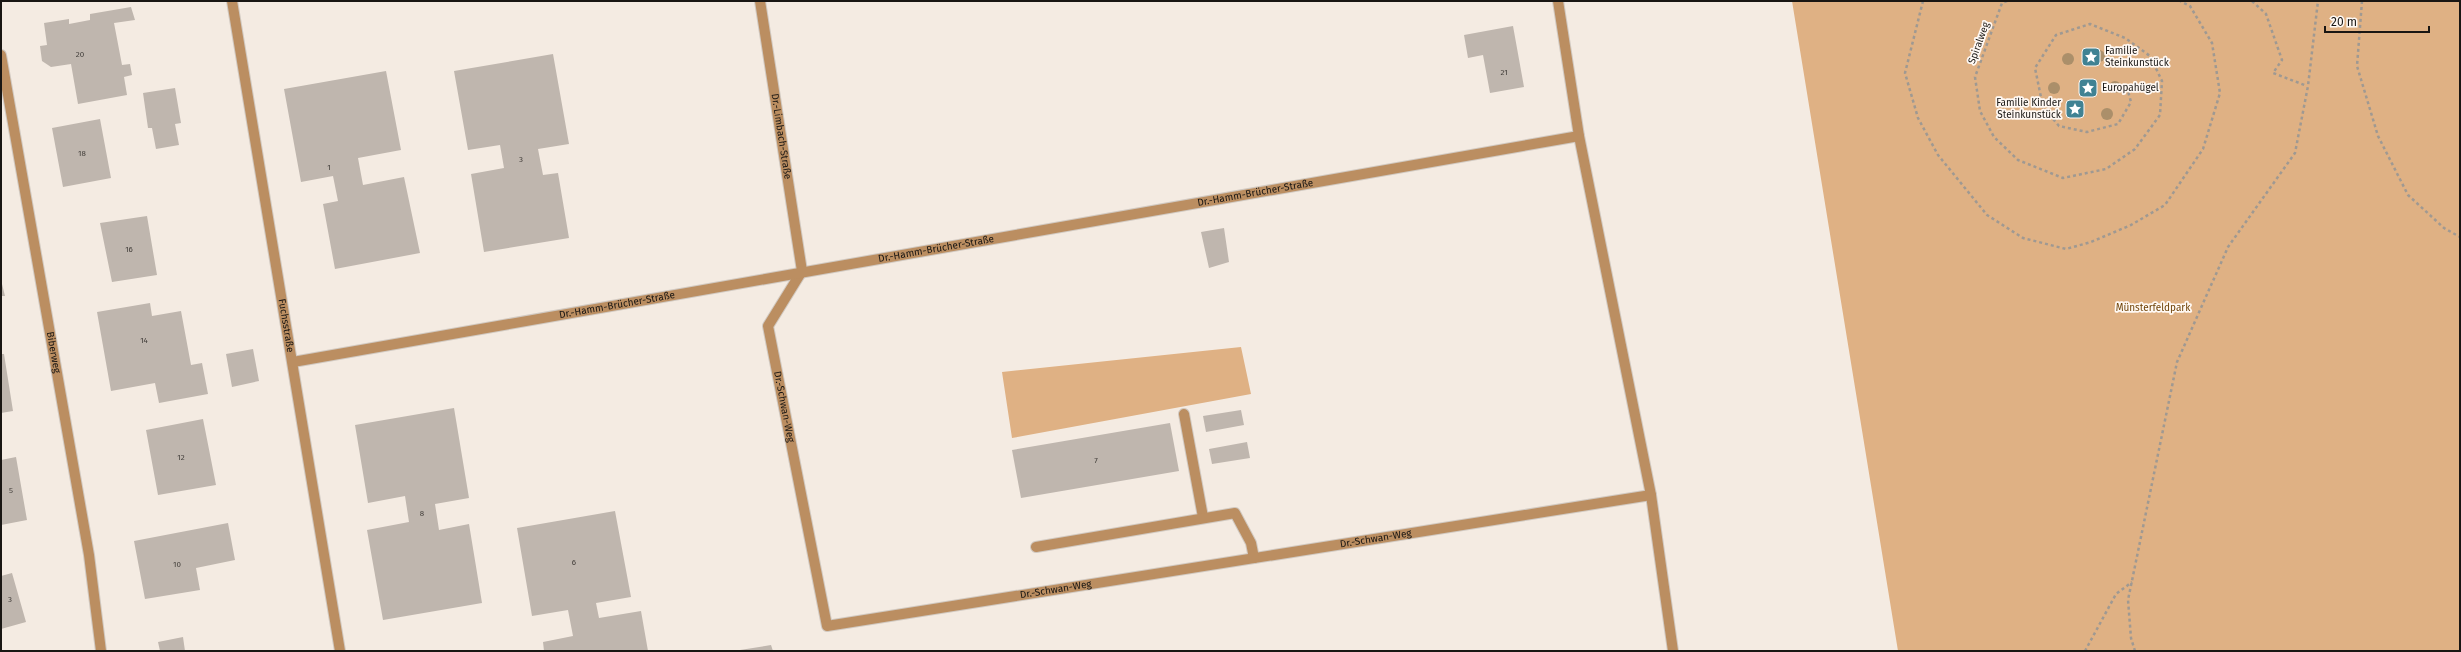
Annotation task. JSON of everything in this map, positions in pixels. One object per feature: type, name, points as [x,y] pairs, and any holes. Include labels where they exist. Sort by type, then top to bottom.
[{"type":"street","name":"Fuchsstraße","points":[[232,1],[340,651]]},
{"type":"street","name":"Dr.-Limbach-Straße","points":[[760,1],[802,271]]},
{"type":"street","points":[[1558,1],[1579,136],[1651,495],[1673,651]]},
{"type":"street","name":"Biberweg","points":[[1,55],[89,555],[101,651]]},
{"type":"street","name":"Dr.-Hamm-Brücher-Straße","points":[[292,362],[802,271],[1579,136]]},
{"type":"street","name":"Dr.-Schwan-Weg","points":[[802,271],[768,326],[827,626],[1651,495]]},
{"type":"street","points":[[1184,414],[1203,517]]},
{"type":"street","points":[[1036,547],[1203,517],[1235,513],[1251,543],[1254,558]]},
{"type":"path","points":[[1923,1],[1905,73],[1918,118],[1938,155],[1987,215],[2022,238],[2066,250],[2091,242],[2131,225],[2165,205],[2203,149],[2220,93],[2212,43],[2190,6],[2180,1]]},
{"type":"path","name":"Spiralweg","points":[[2007,1],[2002,3],[1975,77],[1980,111],[1994,137],[2018,160],[2063,178],[2106,169],[2135,149],[2160,115],[2162,81],[2150,56],[2125,38],[2090,24],[2056,35],[2035,68],[2043,107],[2059,126],[2087,132],[2118,124],[2131,102],[2126,84]]},
{"type":"path","points":[[2252,1],[2266,14],[2282,60],[2273,73],[2308,86]]},
{"type":"path","points":[[2135,651],[2131,638],[2128,600],[2177,362],[2228,248],[2295,153],[2308,86],[2318,1]]},
{"type":"path","points":[[2362,1],[2357,66],[2378,136],[2408,196],[2444,228],[2460,236]]},
{"type":"path","points":[[2084,651],[2116,594],[2132,582]]},
{"type":"green space","name":"Münsterfeldpark","points":[[1792,1],[2460,1],[2460,651],[1898,651]]},
{"type":"green space","points":[[1241,347],[1251,394],[1012,438],[1002,372]]},
{"type":"building","points":[[131,7],[135,20],[114,23],[122,65],[130,64],[132,75],[124,77],[127,95],[78,104],[71,64],[51,67],[42,61],[40,46],[47,45],[44,23],[69,19],[69,24],[90,20],[90,14]]},
{"type":"building","points":[[1513,26],[1524,87],[1490,93],[1483,55],[1468,58],[1464,35]]},
{"type":"building","points":[[553,54],[569,144],[538,149],[543,175],[558,173],[569,238],[484,252],[471,174],[504,168],[500,145],[468,150],[454,71]]},
{"type":"building","points":[[386,71],[401,150],[358,158],[363,185],[404,177],[420,253],[335,269],[323,204],[338,201],[333,176],[301,182],[284,89]]},
{"type":"building","points":[[175,88],[181,123],[175,124],[179,145],[156,149],[152,128],[148,128],[143,93]]},
{"type":"building","points":[[100,119],[111,178],[63,187],[52,128]]},
{"type":"building","points":[[147,216],[157,275],[112,282],[100,223]]},
{"type":"building","points":[[1224,228],[1229,262],[1209,268],[1201,232]]},
{"type":"building","points":[[1,280],[5,296],[1,296]]},
{"type":"building","points":[[150,303],[152,316],[181,311],[191,365],[202,363],[208,394],[159,403],[155,383],[111,391],[97,312]]},
{"type":"building","points":[[253,349],[259,381],[232,387],[226,354]]},
{"type":"building","points":[[1,354],[4,354],[13,411],[1,413]]},
{"type":"building","points":[[454,408],[469,498],[435,504],[439,530],[469,524],[482,603],[383,620],[367,530],[409,522],[405,496],[368,503],[355,425]]},
{"type":"building","points":[[1241,410],[1244,425],[1206,432],[1203,416]]},
{"type":"building","points":[[203,419],[216,485],[158,495],[146,430]]},
{"type":"building","points":[[1170,423],[1179,471],[1021,498],[1012,450]]},
{"type":"building","points":[[1247,442],[1250,458],[1212,464],[1209,449]]},
{"type":"building","points":[[16,457],[27,520],[1,525],[1,460]]},
{"type":"building","points":[[615,511],[631,597],[596,603],[599,618],[641,611],[648,651],[544,651],[543,642],[573,636],[568,610],[532,616],[517,528]]},
{"type":"building","points":[[228,523],[235,560],[196,568],[200,590],[145,599],[134,541]]},
{"type":"building","points":[[12,573],[26,622],[1,629],[1,576]]},
{"type":"building","points":[[183,637],[185,651],[160,651],[158,642]]},
{"type":"building","points":[[771,645],[773,651],[740,651],[740,650]]},
{"type":"place","name":"Familie Steinkunstück","points":[[2091,57]]},
{"type":"place","name":"Europahügel","points":[[2088,88]]},
{"type":"place","name":"Familie Kinder Steinkunstück","points":[[2075,109]]}]
